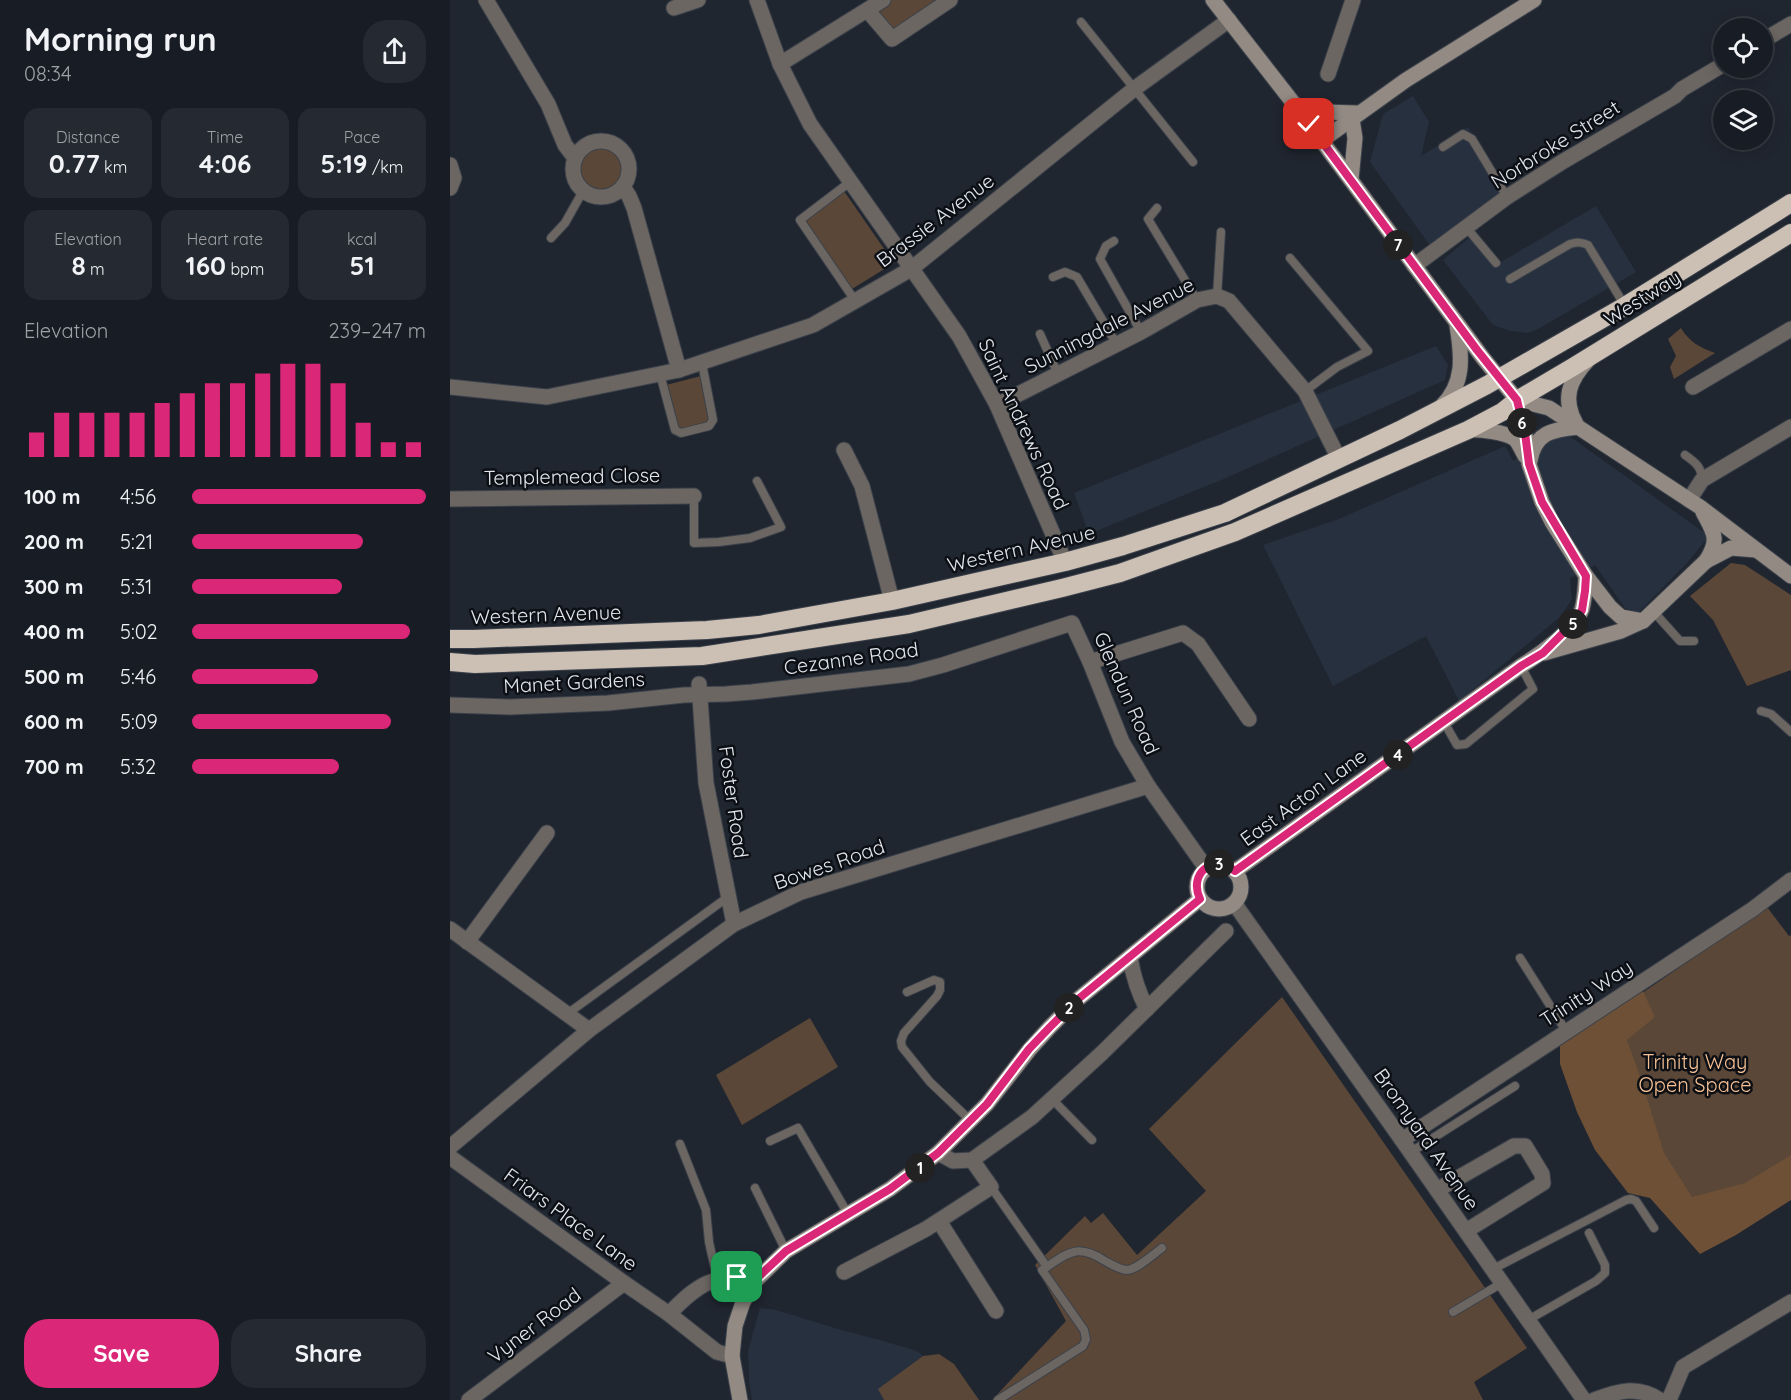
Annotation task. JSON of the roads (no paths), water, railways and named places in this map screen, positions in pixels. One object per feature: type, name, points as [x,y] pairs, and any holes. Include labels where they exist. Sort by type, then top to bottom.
[{"type":"highway","name":"Westway","points":[[1560,343],[1625,306],[1791,203]]},
{"type":"highway","name":"Westway","points":[[1517,400],[1791,233]]},
{"type":"highway","name":"Western Avenue","points":[[450,639],[707,630],[759,625],[892,601],[1065,562],[1226,513],[1436,411],[1560,343]]},
{"type":"highway","points":[[450,662],[476,664],[702,656],[909,624],[1062,588],[1120,573],[1235,532],[1468,430],[1502,412],[1517,400]]},
{"type":"street","points":[[486,0],[548,104],[565,145],[575,158]]},
{"type":"street","points":[[674,8],[698,0]]},
{"type":"street","name":"Saint Andrews Road","points":[[757,0],[780,64],[810,124],[959,336],[997,405],[1065,562]]},
{"type":"street","points":[[780,64],[883,0]]},
{"type":"street","points":[[868,11],[892,39],[950,0]]},
{"type":"street","points":[[1213,0],[1517,400],[1529,464]]},
{"type":"street","points":[[1328,74],[1353,0]]},
{"type":"street","points":[[1321,141],[1406,80],[1534,0]]},
{"type":"street","name":"Brassie Avenue","points":[[450,387],[547,397],[679,370],[813,326],[911,269],[1134,89],[1229,20]]},
{"type":"street","points":[[1773,35],[1791,24]]},
{"type":"street","name":"Norbroke Street","points":[[1414,266],[1507,197],[1675,96],[1682,89],[1713,71]]},
{"type":"street","points":[[1298,109],[1354,116]]},
{"type":"street","points":[[1351,180],[1354,116]]},
{"type":"street","points":[[597,141],[615,144],[628,159],[630,169],[628,178],[623,187],[608,197],[599,198],[590,195],[583,191],[573,176],[575,158],[587,144],[597,141]]},
{"type":"street","points":[[450,165],[454,178],[450,188]]},
{"type":"street","points":[[623,187],[634,208],[679,370]]},
{"type":"street","name":"Sunningdale Avenue","points":[[997,405],[1140,332],[1197,300],[1217,296],[1230,301],[1305,391],[1339,459]]},
{"type":"street","points":[[1436,411],[1451,395],[1459,378],[1461,359],[1457,323]]},
{"type":"street","points":[[1693,387],[1791,329]]},
{"type":"street","points":[[1578,427],[1570,414],[1568,404],[1570,386],[1580,369],[1599,351]]},
{"type":"street","points":[[1517,400],[1549,408],[1694,503],[1791,576]]},
{"type":"street","points":[[1529,464],[1532,448],[1538,440],[1552,430],[1578,427]]},
{"type":"street","points":[[1694,503],[1702,480],[1791,427]]},
{"type":"street","points":[[1468,430],[1477,429],[1506,435],[1516,440],[1529,464],[1542,502],[1586,576],[1610,607],[1621,617],[1648,616],[1706,561],[1713,550],[1716,537],[1694,503]]},
{"type":"street","points":[[844,450],[862,486],[892,601]]},
{"type":"street","name":"Templemead Close","points":[[450,499],[694,496]]},
{"type":"street","points":[[1706,561],[1731,548],[1756,550]]},
{"type":"street","name":"East Acton Lane","points":[[1235,871],[1521,666],[1543,653],[1575,621],[1582,610],[1586,576]]},
{"type":"street","name":"East Acton Lane","points":[[1543,653],[1621,631],[1648,616]]},
{"type":"street","name":"Glendun Road","points":[[1072,623],[1122,742],[1148,786],[1206,868]]},
{"type":"street","name":"Cezanne Road","points":[[700,689],[743,693],[909,674],[1072,623]]},
{"type":"street","points":[[1090,662],[1183,633],[1198,644],[1250,719]]},
{"type":"street","name":"Manet Gardens","points":[[450,705],[510,707],[597,704],[700,689]]},
{"type":"street","name":"Foster Road","points":[[700,689],[706,783],[734,924]]},
{"type":"street","name":"Bowes Road","points":[[450,1147],[589,1030],[734,924],[801,892],[1148,786]]},
{"type":"street","points":[[467,942],[547,833]]},
{"type":"street","name":"East Acton Lane","points":[[1206,868],[1218,864],[1235,871],[1242,884],[1239,898],[1234,903]]},
{"type":"street","points":[[1206,868],[1201,873],[1196,886],[1200,899],[1205,905],[1220,909],[1234,903]]},
{"type":"street","name":"Trinity Way","points":[[1407,1146],[1566,1031],[1753,909],[1791,880]]},
{"type":"street","points":[[740,1400],[732,1356],[735,1326],[743,1302],[754,1281],[786,1251],[890,1189],[938,1153],[987,1104],[1029,1049],[1077,1000],[1200,899]]},
{"type":"street","name":"Bromyard Avenue","points":[[1234,903],[1584,1400]]},
{"type":"street","points":[[450,929],[589,1030]]},
{"type":"street","points":[[938,1153],[953,1161],[972,1160],[1032,1117],[1226,931]]},
{"type":"street","points":[[1131,957],[1132,974],[1147,1009]]},
{"type":"street","points":[[1437,1190],[1514,1146],[1525,1146],[1542,1174],[1543,1183],[1466,1231]]},
{"type":"street","name":"Friars Place Lane","points":[[450,1157],[669,1314],[717,1352],[732,1356]]},
{"type":"street","points":[[844,1272],[939,1221],[991,1186],[972,1160]]},
{"type":"street","points":[[939,1221],[996,1311]]},
{"type":"street","points":[[669,1314],[689,1294],[717,1278],[737,1277],[754,1281]]},
{"type":"street","name":"Vyner Road","points":[[469,1400],[624,1283]]},
{"type":"street","points":[[1669,1400],[1683,1367],[1791,1302]]},
{"type":"street","points":[[1594,1400],[1610,1394],[1635,1390],[1650,1394],[1660,1400]]},
{"type":"lane","points":[[1081,22],[1193,162]]},
{"type":"lane","points":[[1443,147],[1463,134],[1473,139],[1507,197]]},
{"type":"lane","points":[[850,182],[800,220],[856,302]]},
{"type":"lane","points":[[551,238],[566,223],[583,191]]},
{"type":"lane","points":[[1157,208],[1148,219],[1197,300]]},
{"type":"lane","points":[[1466,227],[1496,263]]},
{"type":"lane","points":[[1217,296],[1221,232]]},
{"type":"lane","points":[[1114,241],[1106,246],[1100,259],[1140,332]]},
{"type":"lane","points":[[1510,279],[1570,244],[1583,243],[1588,245],[1625,306]]},
{"type":"lane","points":[[1290,258],[1368,351],[1337,367],[1305,391]]},
{"type":"lane","points":[[1053,277],[1065,272],[1077,277],[1116,343]]},
{"type":"lane","points":[[1040,334],[1058,375]]},
{"type":"lane","points":[[660,374],[675,430],[681,433],[709,426],[713,420],[702,363]]},
{"type":"lane","points":[[1685,455],[1698,465],[1702,480]]},
{"type":"lane","points":[[694,496],[694,543],[750,538],[781,526],[757,481]]},
{"type":"lane","points":[[1648,616],[1680,641],[1694,641]]},
{"type":"lane","points":[[1444,722],[1457,745],[1466,744],[1533,689],[1521,666]]},
{"type":"lane","points":[[1761,711],[1771,714],[1791,732]]},
{"type":"lane","points":[[567,1014],[728,897]]},
{"type":"lane","points":[[1520,958],[1566,1031]]},
{"type":"lane","points":[[907,992],[934,981],[940,982],[937,996],[904,1033],[901,1041],[902,1047],[930,1082],[971,1121]]},
{"type":"lane","points":[[1407,1146],[1432,1137],[1515,1086]]},
{"type":"lane","points":[[1052,1099],[1092,1140]]},
{"type":"lane","points":[[770,1141],[798,1128],[848,1214]]},
{"type":"lane","points":[[680,1144],[706,1210],[709,1242],[717,1278]]},
{"type":"lane","points":[[991,1186],[1047,1267]]},
{"type":"lane","points":[[755,1188],[786,1251]]},
{"type":"lane","points":[[1493,1269],[1626,1200],[1636,1201],[1654,1228]]},
{"type":"lane","points":[[1528,1320],[1605,1274],[1605,1266],[1589,1233]]},
{"type":"lane","points":[[998,1400],[1083,1346],[1086,1339],[1084,1330],[1042,1270],[1070,1252],[1082,1251],[1127,1270],[1136,1267],[1162,1248]]},
{"type":"lane","points":[[1453,1312],[1502,1283]]},
{"type":"park label","name":"Trinity Way Open Space","points":[[1695,1072]]}]
